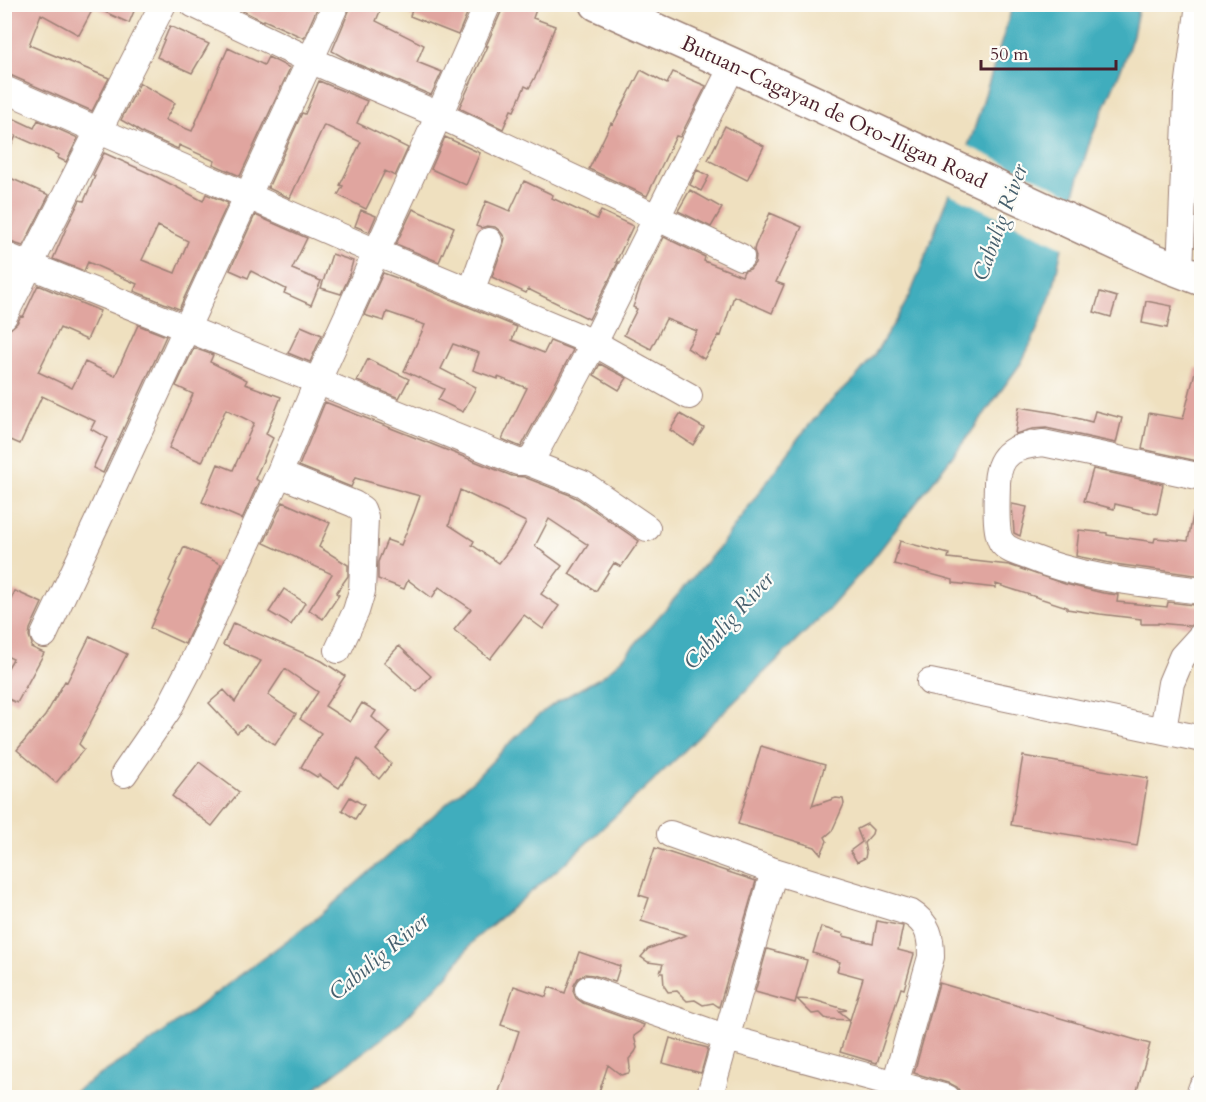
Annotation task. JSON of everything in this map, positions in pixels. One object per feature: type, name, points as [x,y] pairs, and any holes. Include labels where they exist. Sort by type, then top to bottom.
[{"type":"highway","name":"Butuan-Cagayan de Oro-Iligan Road","points":[[597,4],[1178,270]]},
{"type":"street","points":[[4,316],[163,4]]},
{"type":"street","points":[[193,4],[310,60],[439,115],[741,257]]},
{"type":"street","points":[[44,635],[336,4]]},
{"type":"street","points":[[124,774],[168,710],[191,666],[488,4]]},
{"type":"street","points":[[1178,270],[1187,96],[1199,4]]},
{"type":"street","points":[[527,462],[533,457],[594,343],[733,65]]},
{"type":"street","points":[[4,89],[376,252],[594,343],[688,396]]},
{"type":"street","points":[[471,292],[489,241]]},
{"type":"street","points":[[4,255],[518,462],[527,462],[583,484],[647,528]]},
{"type":"street","points":[[1202,477],[1043,443],[1024,446],[1004,457],[998,470],[997,492],[998,530],[1001,543],[1008,549],[1051,566],[1095,577],[1202,591]]},
{"type":"street","points":[[279,474],[354,504],[362,509],[365,517],[362,591],[356,611],[338,650]]},
{"type":"street","points":[[1163,730],[1171,683],[1182,657],[1202,634]]},
{"type":"street","points":[[930,682],[1202,739]]},
{"type":"street","points":[[670,834],[774,871],[911,912],[920,918],[927,927],[931,957],[895,1084]]},
{"type":"street","points":[[710,1098],[774,871]]},
{"type":"street","points":[[588,988],[727,1038],[947,1098]]},
{"type":"street","points":[[1198,1098],[1202,1087]]},
{"type":"water","name":"Cabulig River","points":[[1013,5],[1139,5],[1133,35],[1124,62],[1090,141],[1071,204],[1053,290],[1034,337],[1021,363],[972,431],[873,559],[829,609],[675,760],[563,865],[475,939],[448,975],[392,1031],[303,1097],[64,1098],[144,1047],[317,918],[478,776],[540,714],[603,676],[625,656],[721,545],[799,437],[825,407],[857,376],[874,355],[896,320],[910,295],[973,133]]},
{"type":"pier","points":[[966,145],[1076,197],[1064,248],[946,192]]},
{"type":"building","points":[[4,4],[137,4],[129,23],[94,7],[79,35],[41,14],[29,45],[109,78],[92,111],[4,74]]},
{"type":"building","points":[[229,4],[319,4],[304,38]]},
{"type":"building","points":[[352,4],[383,4],[376,21],[424,45],[417,62],[442,72],[431,95],[350,61],[332,51]]},
{"type":"building","points":[[414,4],[471,4],[458,35],[410,16]]},
{"type":"building","points":[[503,4],[538,4],[533,18],[555,26],[538,72],[529,88],[525,86],[503,129],[459,108],[488,46],[486,46]]},
{"type":"building","points":[[170,26],[209,44],[192,73],[157,57]]},
{"type":"building","points":[[228,48],[264,65],[268,57],[290,68],[240,176],[213,164],[215,161],[179,145],[178,149],[144,134],[121,120],[140,83],[175,103],[165,120],[192,131]]},
{"type":"building","points":[[641,70],[667,84],[673,72],[706,86],[680,137],[676,136],[647,196],[589,169],[611,123],[613,124]]},
{"type":"building","points":[[319,81],[367,101],[357,123],[408,148],[395,176],[385,171],[366,209],[338,195],[343,186],[340,185],[361,142],[324,125],[290,198],[268,188]]},
{"type":"building","points":[[4,114],[34,128],[38,120],[78,138],[66,162],[58,158],[59,155],[16,136],[4,161]]},
{"type":"building","points":[[725,126],[764,146],[747,180],[708,160]]},
{"type":"building","points":[[445,137],[480,153],[466,185],[431,169]]},
{"type":"building","points":[[104,153],[203,201],[206,194],[228,203],[179,309],[134,291],[137,284],[88,262],[84,271],[53,259],[80,200],[84,201],[95,176],[93,175]],"holes":[[[158,226],[188,241],[175,273],[142,260]]]},
{"type":"building","points":[[697,170],[709,176],[701,191],[690,185]]},
{"type":"building","points":[[8,177],[49,195],[23,246],[4,240],[4,185]]},
{"type":"building","points":[[524,181],[553,195],[552,198],[597,219],[601,211],[633,226],[616,262],[618,262],[589,319],[528,289],[526,293],[492,277],[505,238],[495,227],[476,226],[486,201],[510,211]]},
{"type":"building","points":[[690,190],[722,208],[711,227],[678,211]]},
{"type":"building","points":[[413,209],[454,227],[439,262],[396,244]]},
{"type":"building","points":[[361,210],[376,216],[369,232],[355,226]]},
{"type":"building","points":[[770,213],[802,227],[776,282],[784,285],[772,313],[734,296],[721,336],[719,335],[704,359],[687,348],[697,331],[666,319],[651,349],[624,335],[637,309],[633,307],[641,284],[664,237],[705,257],[704,261],[742,276],[744,271],[750,269],[755,263],[755,246]]},
{"type":"building","points":[[255,215],[307,238],[292,269],[321,281],[311,305],[284,293],[286,289],[251,271],[248,278],[230,270]]},
{"type":"building","points":[[332,254],[353,261],[341,294],[321,288]]},
{"type":"building","points":[[383,273],[517,327],[512,340],[544,353],[550,341],[573,350],[521,447],[502,439],[527,388],[473,370],[479,353],[453,344],[441,369],[476,387],[463,412],[438,400],[444,389],[404,371],[425,325],[387,312],[384,321],[364,315]]},
{"type":"building","points":[[38,285],[100,311],[87,340],[60,328],[38,372],[72,388],[85,362],[115,376],[138,325],[166,336],[103,473],[93,468],[107,438],[91,429],[95,421],[42,396],[20,444],[4,437],[5,339],[9,330],[21,316],[23,317]]},
{"type":"building","points":[[1100,292],[1117,297],[1111,317],[1094,312]]},
{"type":"building","points":[[1146,301],[1172,306],[1167,328],[1142,323]]},
{"type":"building","points":[[301,326],[322,335],[310,362],[288,353]]},
{"type":"building","points":[[194,348],[213,355],[210,362],[247,380],[245,384],[281,397],[266,434],[273,438],[255,479],[259,481],[242,519],[202,502],[218,464],[233,470],[254,423],[226,409],[202,462],[169,448],[193,394],[176,386]]},
{"type":"building","points":[[368,359],[409,379],[399,398],[357,381]]},
{"type":"building","points":[[600,364],[627,378],[619,390],[594,375]]},
{"type":"building","points":[[1196,368],[1202,368],[1202,462],[1142,449],[1149,413],[1183,419]]},
{"type":"building","points":[[325,402],[512,476],[524,477],[570,495],[639,541],[621,567],[614,563],[596,591],[569,574],[588,545],[549,519],[535,546],[562,566],[541,594],[559,606],[543,629],[524,615],[490,659],[454,630],[471,609],[439,587],[432,598],[408,580],[404,589],[378,579],[378,562],[387,540],[401,545],[420,496],[355,478],[351,487],[299,466]],"holes":[[[460,490],[526,522],[517,539],[499,563],[472,545],[474,541],[449,525]]]},
{"type":"building","points":[[1019,407],[1092,422],[1095,411],[1122,418],[1116,443],[1046,428],[1015,434]]},
{"type":"building","points":[[680,414],[704,428],[693,445],[670,430]]},
{"type":"building","points":[[1093,469],[1163,484],[1157,514],[1115,504],[1114,509],[1084,501]]},
{"type":"building","points":[[283,502],[330,523],[319,547],[348,565],[348,576],[336,593],[339,595],[323,619],[309,610],[332,574],[264,543]]},
{"type":"building","points":[[1012,504],[1027,507],[1020,536],[1014,533]]},
{"type":"building","points":[[1194,510],[1202,510],[1202,576],[1076,556],[1079,530],[1154,542],[1155,538],[1188,541]]},
{"type":"building","points":[[900,541],[949,554],[948,558],[1009,565],[1065,584],[1118,595],[1117,602],[1167,607],[1168,602],[1202,606],[1200,621],[1190,626],[1141,624],[1141,619],[1067,609],[1067,607],[996,584],[996,588],[953,583],[953,580],[894,564]]},
{"type":"building","points":[[184,547],[221,564],[185,644],[150,628]]},
{"type":"building","points":[[284,589],[305,603],[291,625],[269,612]]},
{"type":"building","points":[[15,591],[42,603],[29,636],[31,647],[44,653],[17,703],[4,697],[4,674],[13,659],[4,655],[4,614]]},
{"type":"building","points":[[233,623],[322,661],[345,676],[325,706],[350,722],[362,703],[376,711],[372,717],[390,733],[376,750],[391,764],[379,779],[358,759],[339,788],[301,767],[321,733],[300,719],[318,692],[285,669],[268,695],[296,714],[275,745],[246,725],[237,733],[209,703],[224,690],[235,702],[261,661],[223,645]]},
{"type":"building","points":[[90,636],[127,654],[79,744],[84,749],[56,783],[17,750],[45,716],[65,681],[67,682]]},
{"type":"building","points":[[399,646],[431,676],[417,692],[384,662]]},
{"type":"building","points":[[761,746],[825,765],[812,806],[836,798],[843,799],[844,804],[832,831],[825,837],[827,841],[821,854],[815,847],[738,824]]},
{"type":"building","points":[[1023,756],[1148,778],[1137,846],[1011,825]]},
{"type":"building","points":[[199,762],[239,792],[212,826],[172,796]]},
{"type":"building","points":[[350,797],[364,805],[355,819],[342,810]]},
{"type":"building","points":[[867,824],[873,830],[872,834],[864,843],[865,858],[857,862],[850,851],[862,842],[857,829]]},
{"type":"building","points":[[655,848],[756,881],[719,1007],[713,1003],[703,1005],[695,1000],[687,1001],[677,991],[668,992],[664,986],[663,973],[660,973],[663,964],[648,962],[641,957],[648,949],[686,935],[641,921],[649,898],[639,895]]},
{"type":"building","points":[[877,921],[903,926],[898,950],[914,954],[877,1063],[840,1052],[863,978],[837,971],[840,962],[813,953],[821,927],[844,934],[843,936],[873,943]]},
{"type":"building","points":[[767,949],[807,960],[795,1003],[755,992]]},
{"type":"building","points":[[579,952],[620,966],[615,982],[585,974],[578,978],[573,991],[576,998],[583,1003],[644,1025],[641,1031],[634,1036],[637,1048],[629,1059],[629,1073],[621,1075],[608,1065],[597,1098],[497,1098],[519,1031],[501,1025],[514,986],[546,997],[549,987],[565,993]]},
{"type":"building","points":[[939,983],[1150,1044],[1135,1098],[979,1098],[960,1092],[951,1084],[914,1073]]},
{"type":"building","points":[[797,999],[814,1000],[847,1010],[839,1011],[850,1020],[828,1019],[820,1013],[812,1014]]},
{"type":"building","points":[[670,1038],[708,1048],[701,1073],[663,1063]]}]
